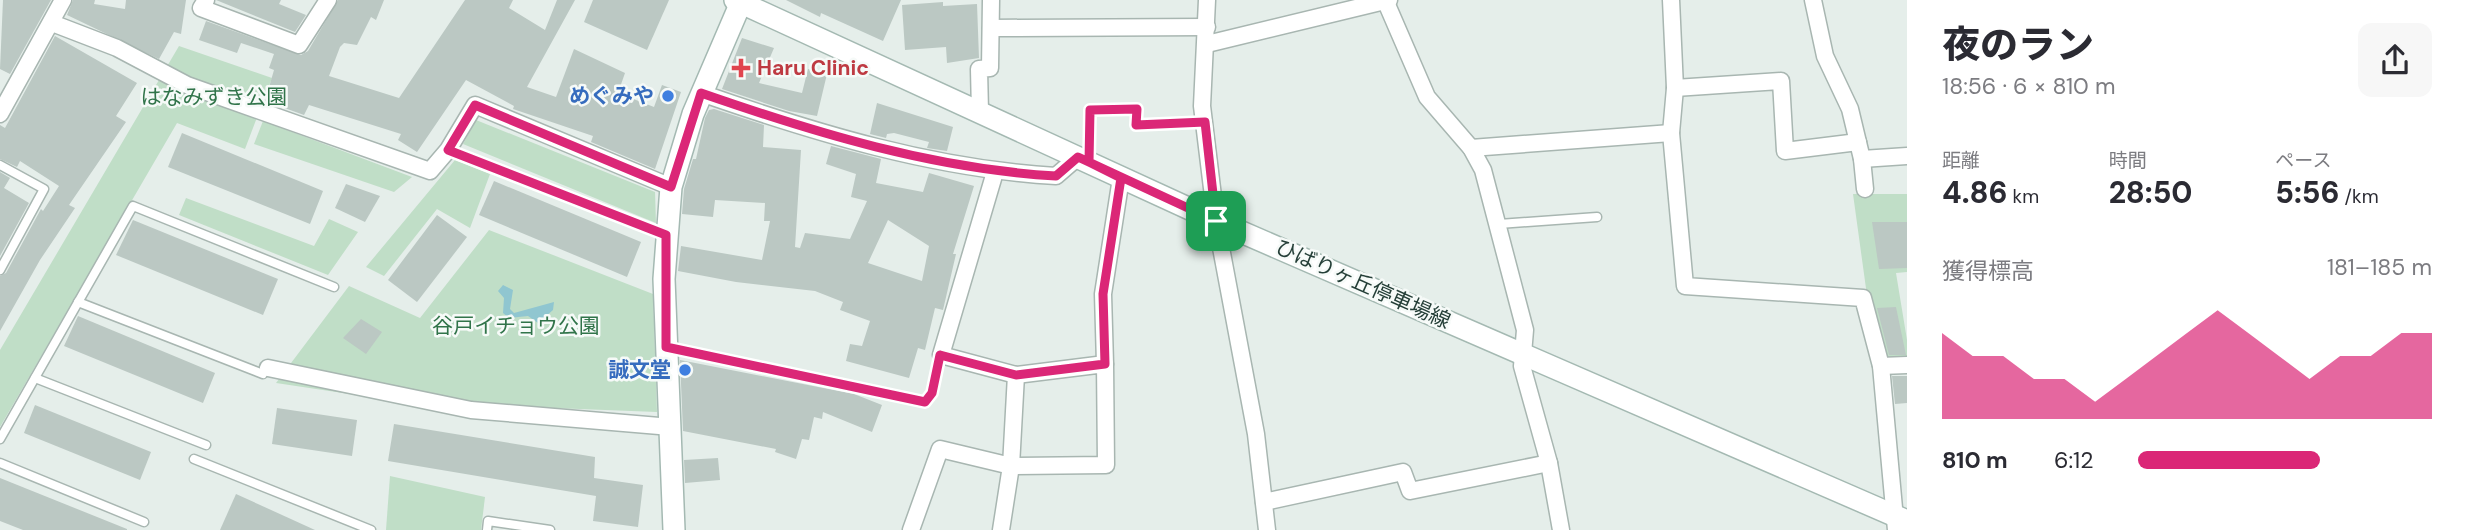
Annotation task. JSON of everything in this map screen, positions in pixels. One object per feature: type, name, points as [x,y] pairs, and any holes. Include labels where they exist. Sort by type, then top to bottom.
[{"type":"main road","name":"ひばりヶ丘停車場線","points":[[674,530],[666,347],[666,235],[671,187],[701,93],[739,1],[1216,221],[1900,522]]},
{"type":"street","points":[[0,114],[63,0]]},
{"type":"street","points":[[206,0],[201,9],[299,45],[328,0]]},
{"type":"street","points":[[980,112],[979,69],[990,68],[991,0]]},
{"type":"street","points":[[1208,0],[1202,106],[1216,221],[1256,433],[1267,530]]},
{"type":"street","points":[[1207,44],[1387,0],[1427,97],[1471,148],[1483,170],[1525,330],[1522,366],[1549,463],[1561,530]]},
{"type":"street","points":[[1671,0],[1675,88],[1671,133],[1685,286],[1863,298],[1881,366],[1900,522]]},
{"type":"street","points":[[1812,0],[1825,57],[1850,109],[1862,159],[1865,189]]},
{"type":"street","points":[[52,23],[117,48],[187,85],[430,172],[448,150],[475,105],[671,187]]},
{"type":"street","points":[[991,29],[1207,27]]},
{"type":"street","points":[[1675,88],[1781,81],[1785,150],[1858,142]]},
{"type":"street","points":[[701,93],[826,134],[995,172],[1056,176],[1084,159]]},
{"type":"street","points":[[1471,148],[1671,133]]},
{"type":"street","points":[[1862,159],[1907,156]]},
{"type":"street","points":[[995,172],[940,355],[1016,375],[1105,364]]},
{"type":"street","points":[[911,530],[940,450],[1011,466],[1107,465],[1103,294],[1121,178]]},
{"type":"street","points":[[1881,366],[1907,365]]},
{"type":"street","points":[[265,371],[471,410],[671,427]]},
{"type":"street","points":[[1001,530],[1011,466],[1016,375]]},
{"type":"street","points":[[1264,502],[1403,472],[1410,491],[1549,463]]},
{"type":"lane","points":[[1084,159],[1090,110],[1137,109],[1136,125],[1205,122]]},
{"type":"lane","points":[[448,150],[666,235]]},
{"type":"lane","points":[[0,165],[44,189],[0,270]]},
{"type":"lane","points":[[0,439],[133,206],[334,287]]},
{"type":"lane","points":[[1499,224],[1597,217]]},
{"type":"lane","points":[[78,302],[265,371]]},
{"type":"lane","points":[[666,347],[925,402],[932,393],[940,355]]},
{"type":"lane","points":[[35,378],[206,445]]},
{"type":"lane","points":[[194,459],[371,530]]},
{"type":"lane","points":[[0,463],[144,522]]},
{"type":"lane","points":[[487,530],[488,521],[550,530]]},
{"type":"green space","name":"はなみずき公園","points":[[179,46],[272,78],[245,149],[177,123],[0,427],[0,350]]},
{"type":"green space","points":[[476,120],[655,192],[656,223],[463,144]]},
{"type":"green space","points":[[263,121],[412,177],[394,192],[254,144]]},
{"type":"green space","points":[[455,160],[490,174],[470,228],[437,209],[384,276],[366,267]]},
{"type":"green space","points":[[1853,194],[1907,194],[1907,272],[1896,273],[1907,340],[1907,359],[1876,361]]},
{"type":"green space","points":[[186,198],[314,246],[329,219],[358,232],[328,275],[179,215]]},
{"type":"green space","name":"谷戸イチョウ公園","points":[[489,230],[653,294],[657,412],[403,402],[276,383],[349,286],[420,318]]},
{"type":"green space","points":[[390,476],[485,497],[481,530],[386,530]]},
{"type":"water","points":[[503,285],[513,290],[510,309],[514,313],[554,302],[553,310],[538,323],[528,316],[509,318],[503,313],[504,298],[498,291]]},
{"type":"building","points":[[3,0],[51,0],[10,74],[0,69]]},
{"type":"building","points":[[73,0],[95,0],[94,4],[125,9],[126,0],[186,0],[181,34],[174,32],[159,59],[67,15]]},
{"type":"building","points":[[216,0],[281,0],[279,4],[306,15],[295,32]]},
{"type":"building","points":[[338,0],[384,0],[376,20],[371,17],[357,45],[344,43],[340,47],[329,76],[399,98],[465,0],[513,0],[509,8],[545,30],[557,0],[575,0],[527,87],[556,97],[574,49],[625,73],[618,93],[654,107],[662,85],[681,92],[655,169],[591,142],[593,136],[513,109],[514,106],[466,80],[417,152],[398,140],[401,134],[309,105],[304,115],[265,101],[274,70],[269,68],[274,54],[241,43],[237,53],[199,40],[206,21],[301,55],[308,51]]},
{"type":"building","points":[[593,0],[669,0],[647,50],[584,22]]},
{"type":"building","points":[[786,0],[901,0],[883,41],[821,13],[820,17]]},
{"type":"building","points":[[943,2],[943,6],[977,4],[979,58],[947,63],[946,47],[905,50],[902,5]]},
{"type":"building","points":[[55,36],[137,83],[116,116],[126,122],[69,205],[75,208],[40,260],[0,331],[0,276],[6,273],[41,209],[43,211],[59,186],[20,161],[17,167],[0,159],[0,125],[5,128]]},
{"type":"building","points":[[742,38],[774,48],[759,83],[802,93],[808,69],[827,74],[817,116],[789,111],[722,89]]},
{"type":"building","points":[[877,103],[953,127],[947,151],[927,148],[929,142],[894,133],[887,134],[886,138],[870,134]]},
{"type":"building","points":[[714,109],[764,125],[763,147],[801,150],[795,247],[800,248],[805,233],[850,239],[867,201],[851,197],[856,174],[826,164],[831,146],[881,159],[876,183],[923,192],[929,173],[974,186],[953,254],[956,254],[943,310],[935,308],[925,350],[918,348],[909,378],[846,361],[850,344],[862,346],[870,321],[840,310],[843,302],[815,291],[736,282],[678,271],[681,246],[762,260],[770,221],[764,221],[765,203],[715,200],[713,217],[682,214],[684,189],[693,159],[696,159],[709,110]],"holes":[[[888,220],[929,246],[922,281],[868,263]]]},
{"type":"building","points":[[182,133],[323,191],[310,224],[168,167]]},
{"type":"building","points":[[0,172],[10,178],[4,188],[29,203],[0,256]]},
{"type":"building","points":[[494,181],[641,242],[627,277],[479,215]]},
{"type":"building","points":[[346,184],[380,196],[365,222],[335,208]]},
{"type":"building","points":[[437,215],[467,237],[417,302],[388,280]]},
{"type":"building","points":[[133,220],[278,279],[263,315],[116,255]]},
{"type":"building","points":[[1872,222],[1907,222],[1907,268],[1879,269]]},
{"type":"building","points":[[1896,307],[1906,355],[1889,355],[1877,308]]},
{"type":"building","points":[[78,316],[215,373],[203,403],[64,346]]},
{"type":"building","points":[[361,319],[382,332],[366,354],[343,338]]},
{"type":"building","points":[[680,360],[854,394],[882,405],[872,432],[823,412],[822,419],[814,417],[809,440],[802,439],[796,459],[775,452],[776,449],[683,431]]},
{"type":"building","points":[[1892,376],[1907,376],[1907,403],[1895,404]]},
{"type":"building","points":[[35,405],[151,452],[140,480],[24,433]]},
{"type":"building","points":[[277,408],[357,420],[352,456],[272,444]]},
{"type":"building","points":[[394,424],[595,457],[594,478],[643,485],[638,527],[593,521],[596,496],[388,461]]},
{"type":"building","points":[[718,458],[720,480],[685,483],[684,460]]},
{"type":"building","points":[[0,478],[127,530],[23,530],[0,521]]},
{"type":"building","points":[[236,494],[315,530],[220,530]]},
{"type":"place","name":"Haru Clinic","points":[[741,68]]},
{"type":"place","name":"めぐみや","points":[[668,96]]},
{"type":"place","name":"誠文堂","points":[[685,370]]},
{"type":"route","points":[[1216,221],[1121,178],[1078,157],[1056,176],[995,172],[789,124],[701,93],[671,187],[475,105],[448,150],[666,235],[666,347],[925,402],[932,393],[940,355],[1016,375],[1105,364],[1103,294],[1121,178],[1089,162],[1090,110],[1137,109],[1136,125],[1205,122],[1216,221]]}]
